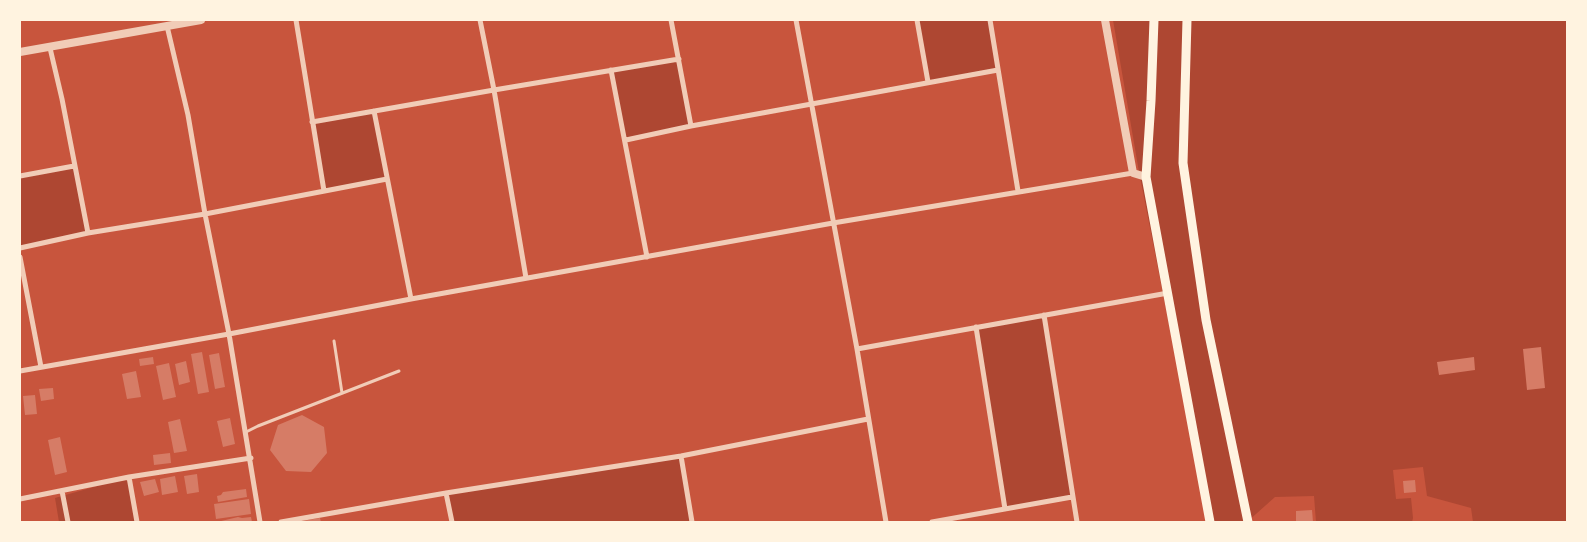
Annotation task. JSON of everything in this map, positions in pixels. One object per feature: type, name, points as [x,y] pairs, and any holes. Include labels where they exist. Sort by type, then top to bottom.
[{"type":"main road","points":[[1154,20],[1146,177],[1210,522]]},
{"type":"main road","points":[[1187,20],[1183,163],[1206,320],[1248,522]]},
{"type":"street","points":[[20,52],[201,20]]},
{"type":"street","points":[[296,20],[324,191]]},
{"type":"street","points":[[480,20],[526,278]]},
{"type":"street","points":[[671,20],[692,126]]},
{"type":"street","points":[[796,20],[857,349],[886,522]]},
{"type":"street","points":[[917,20],[928,82]]},
{"type":"street","points":[[990,20],[1018,192]]},
{"type":"street","points":[[1105,20],[1133,173]]},
{"type":"street","points":[[168,26],[188,115],[205,214],[229,334],[251,458],[260,522]]},
{"type":"street","points":[[50,48],[62,99],[88,234]]},
{"type":"street","points":[[312,122],[679,59]]},
{"type":"street","points":[[611,70],[647,257]]},
{"type":"street","points":[[626,140],[692,126],[998,70]]},
{"type":"street","points":[[374,111],[411,299]]},
{"type":"street","points":[[20,176],[74,166]]},
{"type":"street","points":[[20,371],[833,223],[1133,173],[1146,177]]},
{"type":"street","points":[[20,248],[387,179]]},
{"type":"street","points":[[20,257],[41,367]]},
{"type":"street","points":[[857,349],[1168,293]]},
{"type":"street","points":[[1044,315],[1077,522]]},
{"type":"street","points":[[976,327],[1005,509]]},
{"type":"street","points":[[281,522],[446,493],[681,456],[868,419]]},
{"type":"street","points":[[681,456],[692,522]]},
{"type":"street","points":[[20,499],[128,477],[251,458]]},
{"type":"street","points":[[128,477],[137,522]]},
{"type":"street","points":[[62,490],[68,522]]},
{"type":"street","points":[[446,493],[452,522]]},
{"type":"street","points":[[932,522],[1072,498]]},
{"type":"lane","points":[[334,341],[342,393]]},
{"type":"lane","points":[[246,432],[399,371]]},
{"type":"shaded area","points":[[917,20],[990,20],[998,70],[928,82]]},
{"type":"shaded area","points":[[1113,20],[1567,20],[1567,522],[1473,522],[1471,508],[1427,496],[1423,467],[1393,470],[1396,499],[1411,498],[1412,522],[1316,522],[1314,496],[1275,497],[1247,522],[1208,522],[1139,172]]},
{"type":"shaded area","points":[[679,59],[691,126],[626,140],[611,70]]},
{"type":"shaded area","points":[[374,111],[387,179],[324,191],[312,122]]},
{"type":"shaded area","points":[[74,166],[88,233],[20,248],[20,176]]},
{"type":"shaded area","points":[[1044,315],[1072,497],[1005,509],[976,327]]},
{"type":"shaded area","points":[[681,456],[692,522],[452,522],[446,493]]},
{"type":"shaded area","points":[[129,477],[137,522],[59,522],[55,498]]},
{"type":"building","points":[[1541,347],[1545,388],[1527,390],[1523,349]]},
{"type":"building","points":[[202,352],[209,392],[198,394],[191,354]]},
{"type":"building","points":[[219,353],[225,387],[215,389],[209,355]]},
{"type":"building","points":[[153,357],[154,364],[140,366],[139,359]]},
{"type":"building","points":[[1474,357],[1475,370],[1439,375],[1437,362]]},
{"type":"building","points":[[186,361],[190,382],[179,385],[175,364]]},
{"type":"building","points":[[169,363],[176,397],[163,400],[156,366]]},
{"type":"building","points":[[136,371],[141,397],[127,399],[122,374]]},
{"type":"building","points":[[53,388],[54,399],[41,401],[39,389]]},
{"type":"building","points":[[35,395],[37,414],[25,415],[23,396]]},
{"type":"building","points":[[302,415],[324,427],[327,453],[311,472],[286,471],[270,450],[278,425]]},
{"type":"building","points":[[230,418],[235,444],[223,447],[217,421]]},
{"type":"building","points":[[180,419],[187,451],[174,453],[168,422]]},
{"type":"building","points":[[60,437],[67,472],[55,475],[48,440]]},
{"type":"building","points":[[170,453],[171,463],[154,465],[153,455]]},
{"type":"building","points":[[197,474],[199,492],[187,494],[184,476]]},
{"type":"building","points":[[175,476],[178,492],[162,495],[160,479]]},
{"type":"building","points":[[155,479],[159,492],[144,496],[140,482]]},
{"type":"building","points":[[1415,480],[1416,492],[1404,493],[1403,481]]},
{"type":"building","points":[[246,489],[247,497],[218,502],[217,496],[223,492]]},
{"type":"building","points":[[249,499],[251,514],[216,519],[214,504]]},
{"type":"building","points":[[1312,510],[1313,522],[1296,522],[1296,511]]},
{"type":"building","points":[[238,517],[251,517],[252,522],[217,522]]},
{"type":"building","points":[[320,518],[321,522],[302,522],[302,521]]}]
